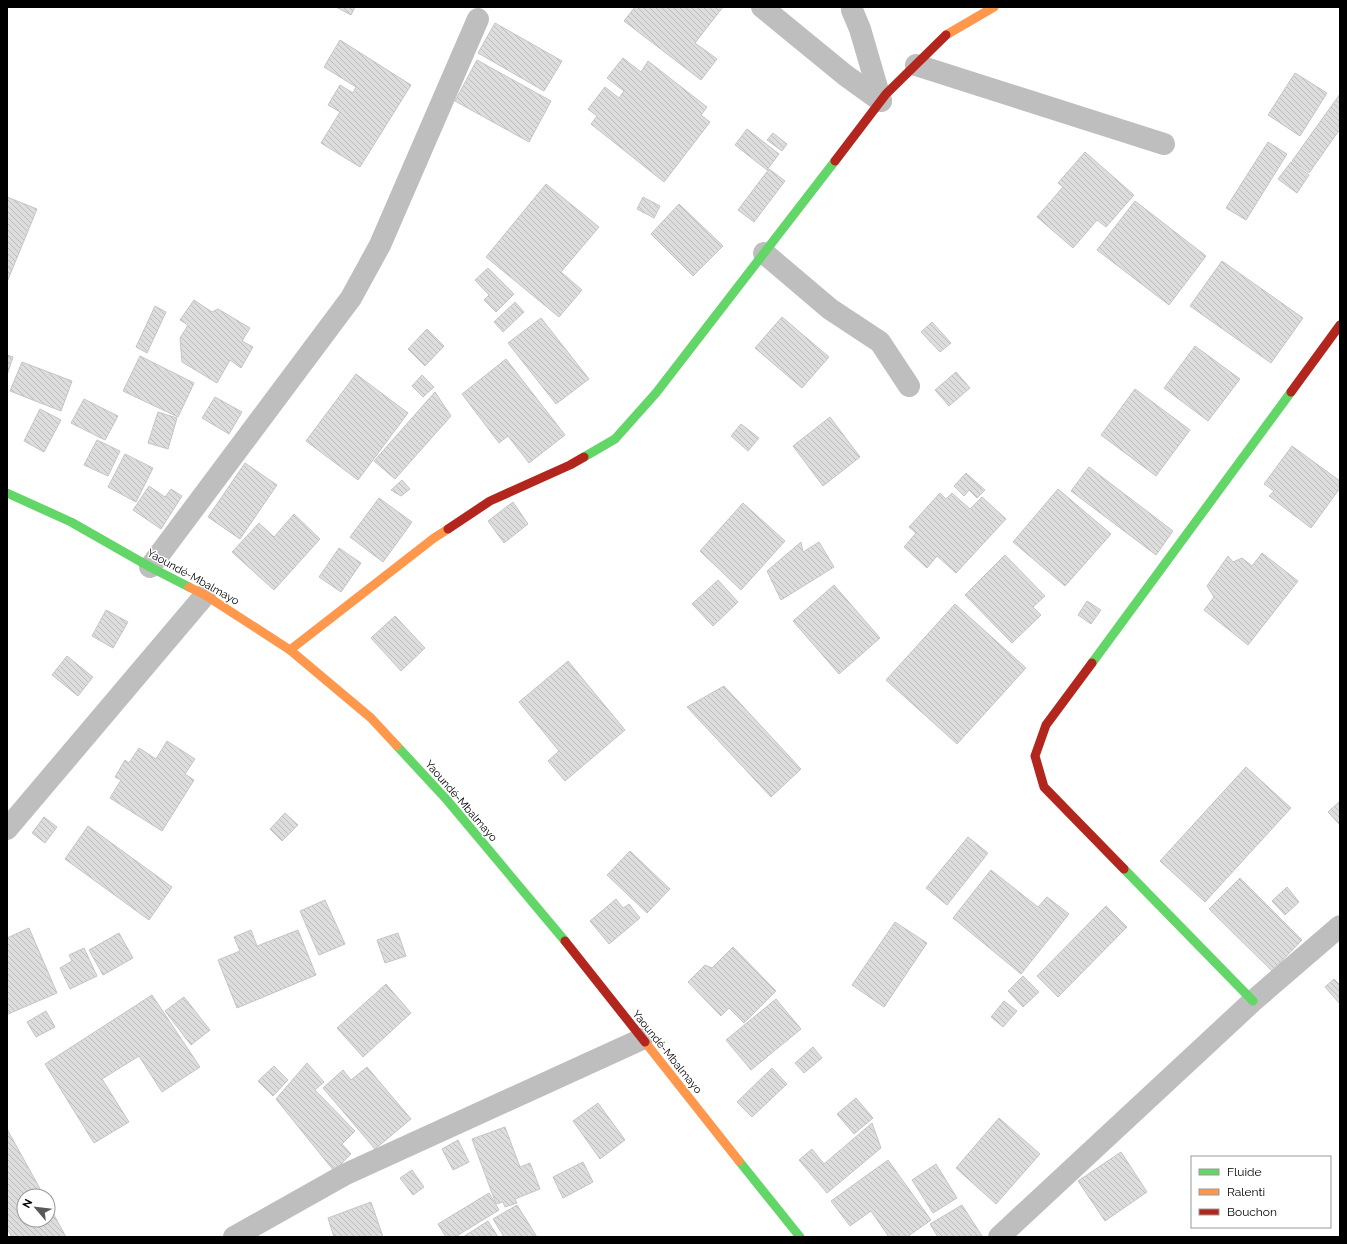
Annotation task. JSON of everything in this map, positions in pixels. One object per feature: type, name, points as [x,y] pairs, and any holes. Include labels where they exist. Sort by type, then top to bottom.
[{"type":"main road","points":[[290,650],[434,538],[490,501],[570,465],[615,439],[656,393],[881,101],[949,32],[994,7]]},
{"type":"main road","points":[[1253,1002],[1044,787],[1035,756],[1046,725],[1340,325]]},
{"type":"main road","name":"Yaoundé-Mbalmayo","points":[[7,493],[71,522],[150,567],[205,595],[290,650],[371,718],[447,800],[546,918],[800,1237]]},
{"type":"street","points":[[762,7],[845,75],[881,101]]},
{"type":"street","points":[[852,7],[881,101]]},
{"type":"street","points":[[150,567],[352,298],[380,245],[478,19]]},
{"type":"street","points":[[916,65],[1164,144]]},
{"type":"street","points":[[764,253],[830,309],[880,342],[909,386]]},
{"type":"street","points":[[7,829],[205,595]]},
{"type":"street","points":[[999,1237],[1253,1002],[1340,926]]},
{"type":"street","points":[[234,1237],[346,1174],[642,1039]]},
{"type":"building","points":[[336,7],[355,7],[351,15]]},
{"type":"building","points":[[635,7],[723,7],[695,43],[717,59],[701,80],[624,21]]},
{"type":"building","points":[[495,23],[562,61],[544,91],[478,53]]},
{"type":"building","points":[[340,40],[411,85],[360,167],[321,143],[340,112],[328,105],[340,85],[353,93],[356,87],[324,67]]},
{"type":"building","points":[[623,58],[641,72],[648,61],[707,107],[701,115],[710,122],[664,182],[591,124],[597,116],[588,109],[605,87],[619,98],[624,91],[607,78]]},
{"type":"building","points":[[477,60],[551,101],[529,142],[455,101]]},
{"type":"building","points":[[1295,73],[1327,93],[1300,136],[1268,115]]},
{"type":"building","points":[[1340,94],[1340,129],[1309,173],[1292,161]]},
{"type":"building","points":[[747,129],[779,154],[767,170],[735,145]]},
{"type":"building","points":[[773,133],[787,144],[782,151],[767,140]]},
{"type":"building","points":[[1268,142],[1287,154],[1246,220],[1226,208]]},
{"type":"building","points":[[1085,152],[1134,195],[1106,227],[1097,220],[1073,248],[1037,217],[1063,187],[1058,183]]},
{"type":"building","points":[[1291,162],[1309,175],[1297,193],[1278,179]]},
{"type":"building","points":[[769,169],[785,181],[754,222],[738,210]]},
{"type":"building","points":[[546,184],[599,227],[561,272],[582,290],[559,317],[486,257]]},
{"type":"building","points":[[7,197],[37,209],[7,282]]},
{"type":"building","points":[[643,197],[660,206],[654,218],[637,209]]},
{"type":"building","points":[[1135,201],[1206,256],[1169,305],[1097,250]]},
{"type":"building","points":[[679,204],[723,246],[693,276],[651,234]]},
{"type":"building","points":[[1222,261],[1303,318],[1271,363],[1190,306]]},
{"type":"building","points":[[488,268],[514,294],[496,312],[484,300],[489,295],[475,280]]},
{"type":"building","points":[[194,300],[212,312],[218,309],[250,328],[242,341],[253,347],[241,368],[230,360],[217,383],[182,362],[180,338],[188,325],[180,320]]},
{"type":"building","points":[[515,302],[524,312],[503,332],[494,322]]},
{"type":"building","points":[[155,306],[166,312],[147,353],[136,347]]},
{"type":"building","points":[[782,317],[829,357],[802,388],[755,348]]},
{"type":"building","points":[[541,318],[589,379],[556,404],[508,343]]},
{"type":"building","points":[[932,322],[951,343],[940,352],[921,332]]},
{"type":"building","points":[[427,329],[444,346],[425,366],[408,349]]},
{"type":"building","points":[[1195,346],[1240,379],[1208,421],[1164,388]]},
{"type":"building","points":[[7,355],[13,357],[7,375]]},
{"type":"building","points":[[140,356],[194,383],[178,417],[123,391]]},
{"type":"building","points":[[506,359],[565,435],[529,463],[508,436],[499,443],[462,394]]},
{"type":"building","points":[[22,362],[72,381],[61,411],[10,391]]},
{"type":"building","points":[[956,372],[970,388],[949,406],[935,390]]},
{"type":"building","points":[[356,374],[408,413],[358,480],[306,441]]},
{"type":"building","points":[[422,375],[434,387],[423,397],[412,386]]},
{"type":"building","points":[[1135,389],[1190,430],[1156,476],[1101,435]]},
{"type":"building","points":[[435,392],[451,416],[395,479],[374,461]]},
{"type":"building","points":[[215,397],[242,412],[229,434],[202,418]]},
{"type":"building","points":[[84,399],[118,416],[105,440],[71,423]]},
{"type":"building","points":[[40,409],[61,420],[44,452],[24,441]]},
{"type":"building","points":[[158,412],[177,418],[168,449],[148,443]]},
{"type":"building","points":[[830,417],[860,457],[823,486],[793,446]]},
{"type":"building","points":[[741,424],[759,438],[748,451],[731,436]]},
{"type":"building","points":[[97,440],[120,451],[108,476],[84,465]]},
{"type":"building","points":[[1292,446],[1340,481],[1340,488],[1311,528],[1269,496],[1274,491],[1264,484]]},
{"type":"building","points":[[125,454],[153,468],[136,502],[108,487]]},
{"type":"building","points":[[245,463],[277,485],[240,539],[208,517]]},
{"type":"building","points":[[1089,467],[1173,531],[1156,555],[1071,491]]},
{"type":"building","points":[[966,473],[985,490],[977,498],[969,490],[964,496],[954,486]]},
{"type":"building","points":[[402,480],[410,489],[401,496],[391,490]]},
{"type":"building","points":[[149,486],[165,497],[171,489],[182,496],[161,529],[133,510]]},
{"type":"building","points":[[1058,489],[1111,534],[1065,586],[1013,542]]},
{"type":"building","points":[[940,493],[946,499],[952,493],[970,509],[982,497],[1006,519],[956,573],[937,556],[927,568],[904,547],[916,533],[909,527]]},
{"type":"building","points":[[379,498],[412,522],[383,562],[350,537]]},
{"type":"building","points":[[513,502],[528,524],[504,543],[488,521]]},
{"type":"building","points":[[743,503],[785,541],[741,590],[700,551]]},
{"type":"building","points":[[294,514],[320,539],[274,590],[232,552],[259,523],[274,537]]},
{"type":"building","points":[[801,542],[803,552],[819,542],[834,567],[781,600],[767,571]]},
{"type":"building","points":[[339,548],[361,563],[341,592],[319,577]]},
{"type":"building","points":[[1262,553],[1298,581],[1248,645],[1204,610],[1214,597],[1207,586],[1228,556],[1233,562],[1242,558],[1252,566]]},
{"type":"building","points":[[1005,555],[1045,596],[1033,607],[1041,615],[1012,643],[965,595]]},
{"type":"building","points":[[718,580],[738,602],[713,626],[692,604]]},
{"type":"building","points":[[834,585],[880,638],[839,674],[793,621]]},
{"type":"building","points":[[1087,601],[1101,610],[1091,624],[1078,615]]},
{"type":"building","points":[[955,604],[1026,668],[957,744],[886,680]]},
{"type":"building","points":[[106,610],[128,622],[113,648],[92,636]]},
{"type":"building","points":[[395,616],[425,648],[401,671],[371,638]]},
{"type":"building","points":[[67,656],[93,677],[78,696],[52,675]]},
{"type":"building","points":[[568,661],[625,730],[565,781],[548,761],[559,751],[519,702]]},
{"type":"building","points":[[724,686],[801,769],[771,797],[687,707]]},
{"type":"building","points":[[167,741],[195,759],[185,774],[194,780],[162,831],[110,798],[121,780],[115,777],[125,760],[129,763],[139,748],[156,759]]},
{"type":"building","points":[[1246,767],[1291,808],[1205,902],[1160,861]]},
{"type":"building","points":[[1340,801],[1340,825],[1328,812]]},
{"type":"building","points":[[285,813],[298,825],[282,841],[270,829]]},
{"type":"building","points":[[44,817],[57,827],[45,843],[32,833]]},
{"type":"building","points":[[88,826],[172,887],[149,920],[65,859]]},
{"type":"building","points":[[968,837],[988,853],[947,905],[926,888]]},
{"type":"building","points":[[630,851],[670,889],[647,913],[607,875]]},
{"type":"building","points":[[991,870],[1038,907],[1047,897],[1069,914],[1021,974],[953,918]]},
{"type":"building","points":[[1240,878],[1302,940],[1272,971],[1209,909]]},
{"type":"building","points":[[1287,887],[1299,902],[1285,915],[1272,901]]},
{"type":"building","points":[[616,899],[623,908],[629,904],[640,918],[609,944],[590,921]]},
{"type":"building","points":[[325,900],[345,944],[319,955],[300,911]]},
{"type":"building","points":[[1106,906],[1127,927],[1058,997],[1037,976]]},
{"type":"building","points":[[895,922],[927,943],[884,1007],[852,985]]},
{"type":"building","points":[[29,928],[57,993],[8,1014],[7,938]]},
{"type":"building","points":[[251,930],[257,946],[298,930],[316,975],[237,1008],[218,960],[240,951],[234,937]]},
{"type":"building","points":[[119,933],[133,958],[103,975],[89,950]]},
{"type":"building","points":[[398,933],[406,956],[385,963],[377,940]]},
{"type":"building","points":[[733,947],[776,991],[744,1023],[729,1008],[721,1016],[688,982],[705,965],[712,968]]},
{"type":"building","points":[[84,948],[97,976],[70,989],[60,968],[72,961],[69,955]]},
{"type":"building","points":[[1023,976],[1039,992],[1023,1007],[1008,991]]},
{"type":"building","points":[[1334,979],[1340,985],[1340,1004],[1325,987]]},
{"type":"building","points":[[386,984],[411,1013],[363,1057],[337,1028]]},
{"type":"building","points":[[152,995],[200,1067],[162,1092],[139,1056],[102,1079],[129,1122],[94,1143],[45,1064]]},
{"type":"building","points":[[184,997],[210,1030],[191,1045],[165,1011]]},
{"type":"building","points":[[776,999],[801,1029],[751,1070],[726,1040]]},
{"type":"building","points":[[1004,1001],[1017,1011],[1003,1027],[991,1017]]},
{"type":"building","points":[[46,1011],[55,1027],[36,1037],[27,1022]]},
{"type":"building","points":[[813,1047],[822,1058],[804,1073],[795,1063]]},
{"type":"building","points":[[307,1063],[324,1082],[315,1090],[355,1131],[342,1144],[351,1154],[334,1171],[276,1099]]},
{"type":"building","points":[[274,1066],[288,1080],[273,1096],[258,1081]]},
{"type":"building","points":[[367,1067],[411,1119],[375,1149],[323,1088],[343,1070],[351,1080]]},
{"type":"building","points":[[772,1068],[787,1084],[752,1117],[737,1102]]},
{"type":"building","points":[[856,1098],[873,1118],[854,1134],[837,1114]]},
{"type":"building","points":[[598,1103],[625,1140],[600,1159],[573,1121]]},
{"type":"building","points":[[999,1118],[1040,1154],[996,1204],[956,1168]]},
{"type":"building","points":[[872,1123],[881,1148],[827,1193],[799,1160],[812,1149],[824,1164]]},
{"type":"building","points":[[505,1127],[520,1167],[530,1163],[540,1189],[515,1199],[517,1203],[505,1207],[503,1202],[496,1204],[472,1139]]},
{"type":"building","points":[[7,1129],[40,1188],[16,1188],[16,1228],[56,1228],[56,1219],[66,1237],[12,1237],[7,1229]]},
{"type":"building","points":[[458,1140],[469,1162],[453,1170],[442,1149]]},
{"type":"building","points":[[1121,1152],[1147,1192],[1105,1221],[1078,1181]]},
{"type":"building","points":[[888,1160],[931,1220],[907,1237],[889,1237],[871,1211],[850,1226],[831,1201]]},
{"type":"building","points":[[583,1162],[593,1182],[563,1198],[553,1177]]},
{"type":"building","points":[[936,1164],[957,1198],[933,1213],[912,1180]]},
{"type":"building","points":[[412,1170],[424,1187],[413,1195],[400,1178]]},
{"type":"building","points":[[489,1193],[499,1210],[455,1237],[446,1237],[438,1224]]},
{"type":"building","points":[[371,1202],[383,1237],[334,1237],[328,1218]]},
{"type":"building","points":[[517,1205],[537,1237],[504,1237],[493,1219]]},
{"type":"building","points":[[962,1205],[982,1236],[938,1237],[930,1224]]},
{"type":"building","points":[[488,1221],[498,1237],[463,1237]]},
{"type":"traffic: fast","points":[[584,457],[615,439],[656,393],[835,161]]},
{"type":"traffic: fast","points":[[1092,663],[1291,392]]},
{"type":"traffic: fast","points":[[7,493],[71,522],[150,567],[189,587]]},
{"type":"traffic: fast","points":[[397,746],[447,800],[565,941]]},
{"type":"traffic: fast","points":[[1124,869],[1253,1001]]},
{"type":"traffic: fast","points":[[739,1161],[800,1237]]},
{"type":"traffic: slow","points":[[946,35],[994,7]]},
{"type":"traffic: slow","points":[[290,650],[434,538],[448,529]]},
{"type":"traffic: slow","points":[[189,587],[205,595],[290,650],[371,718],[397,746]]},
{"type":"traffic: slow","points":[[645,1042],[739,1161]]},
{"type":"traffic: jam","points":[[835,161],[886,94],[946,35]]},
{"type":"traffic: jam","points":[[1291,392],[1340,325]]},
{"type":"traffic: jam","points":[[448,529],[490,501],[570,465],[584,457]]},
{"type":"traffic: jam","points":[[1092,663],[1046,725],[1035,756],[1044,787],[1124,869]]},
{"type":"traffic: jam","points":[[565,941],[645,1042]]}]
